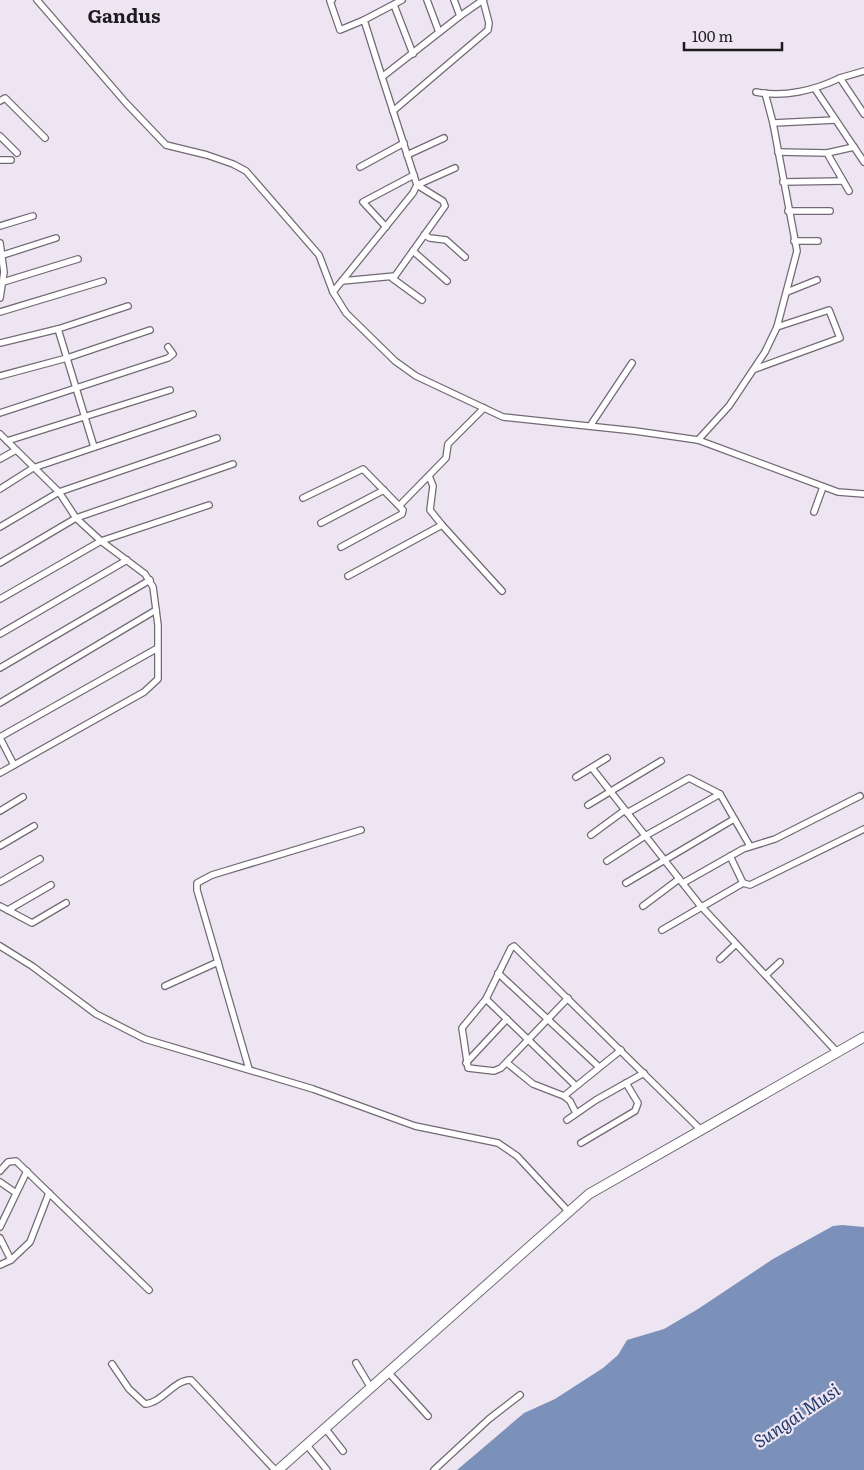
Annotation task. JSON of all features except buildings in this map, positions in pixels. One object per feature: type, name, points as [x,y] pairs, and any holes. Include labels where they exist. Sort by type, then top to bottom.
[{"type":"street","points":[[37,0],[120,97],[166,145],[207,154],[246,171],[319,255],[333,292],[346,313],[403,368],[503,417],[698,440],[838,492],[864,494]]},
{"type":"street","points":[[331,0],[342,30],[402,0]]},
{"type":"street","points":[[427,0],[439,32]]},
{"type":"street","points":[[454,0],[460,16]]},
{"type":"street","points":[[382,77],[483,0],[489,23],[486,33],[393,112]]},
{"type":"street","points":[[394,5],[414,54]]},
{"type":"street","points":[[364,20],[417,184],[443,201],[445,206],[392,278]]},
{"type":"street","points":[[756,92],[765,94],[789,93],[815,88],[864,71]]},
{"type":"street","points":[[840,78],[864,114]]},
{"type":"street","points":[[815,88],[864,162]]},
{"type":"street","points":[[698,440],[729,406],[755,369],[776,328],[797,250],[788,211],[773,123],[765,94]]},
{"type":"street","points":[[0,101],[5,98],[45,138]]},
{"type":"street","points":[[773,123],[835,120]]},
{"type":"street","points":[[0,136],[16,153]]},
{"type":"street","points":[[408,156],[444,138]]},
{"type":"street","points":[[360,167],[404,143]]},
{"type":"street","points":[[778,152],[827,153],[854,147]]},
{"type":"street","points":[[827,153],[849,191]]},
{"type":"street","points":[[0,160],[11,160]]},
{"type":"street","points":[[333,292],[413,193],[417,184],[455,168]]},
{"type":"street","points":[[386,227],[363,202],[414,175]]},
{"type":"street","points":[[783,182],[843,181]]},
{"type":"street","points":[[788,211],[830,211]]},
{"type":"street","points":[[0,226],[33,216]]},
{"type":"street","points":[[424,235],[430,238],[446,240],[465,257]]},
{"type":"street","points":[[2,255],[56,238]]},
{"type":"street","points":[[794,242],[818,241]]},
{"type":"street","points":[[0,243],[2,255],[0,298]]},
{"type":"street","points":[[413,251],[448,281]]},
{"type":"street","points":[[2,283],[78,259]]},
{"type":"street","points":[[342,281],[392,278],[422,300]]},
{"type":"street","points":[[787,292],[817,280]]},
{"type":"street","points":[[0,312],[103,282]]},
{"type":"street","points":[[0,343],[58,329],[128,306]]},
{"type":"street","points":[[755,369],[840,338],[830,310],[776,328]]},
{"type":"street","points":[[58,329],[94,447]]},
{"type":"street","points":[[0,376],[67,358],[150,330]]},
{"type":"street","points":[[0,413],[172,356],[173,352],[168,347]]},
{"type":"street","points":[[590,426],[632,363]]},
{"type":"street","points":[[7,441],[170,390]]},
{"type":"street","points":[[400,505],[446,458],[448,444],[484,408]]},
{"type":"street","points":[[0,489],[33,468],[193,414]]},
{"type":"street","points":[[0,434],[58,492],[76,518],[101,541],[150,580],[156,610],[158,679],[154,684],[0,774]]},
{"type":"street","points":[[0,528],[58,492],[217,438]]},
{"type":"street","points":[[0,459],[16,450]]},
{"type":"street","points":[[0,563],[76,518],[233,464]]},
{"type":"street","points":[[303,498],[363,468],[404,510],[402,514],[341,547]]},
{"type":"street","points":[[428,476],[433,486],[430,510],[502,591]]},
{"type":"street","points":[[814,512],[823,487]]},
{"type":"street","points":[[321,523],[384,490]]},
{"type":"street","points":[[0,599],[101,541],[209,504]]},
{"type":"street","points":[[348,576],[442,525]]},
{"type":"street","points":[[0,634],[127,560]]},
{"type":"street","points":[[0,668],[150,580]]},
{"type":"street","points":[[0,702],[156,610]]},
{"type":"street","points":[[14,765],[0,737],[156,649]]},
{"type":"street","points":[[576,777],[608,758]]},
{"type":"street","points":[[588,805],[661,761]]},
{"type":"street","points":[[592,768],[702,906],[837,1052]]},
{"type":"street","points":[[591,835],[626,812],[687,778],[720,794],[750,846]]},
{"type":"street","points":[[607,861],[645,836],[720,794]]},
{"type":"street","points":[[643,906],[681,881],[730,856],[750,846],[775,839],[860,796]]},
{"type":"street","points":[[0,810],[23,797]]},
{"type":"street","points":[[626,883],[734,819]]},
{"type":"street","points":[[0,846],[34,826]]},
{"type":"street","points":[[662,930],[743,883],[750,885],[864,829]]},
{"type":"street","points":[[248,1069],[197,890],[199,880],[212,874],[361,830]]},
{"type":"street","points":[[730,856],[743,883]]},
{"type":"street","points":[[0,882],[40,859]]},
{"type":"street","points":[[8,910],[51,885]]},
{"type":"street","points":[[0,906],[32,923],[66,903]]},
{"type":"street","points":[[720,959],[736,944]]},
{"type":"street","points":[[0,946],[32,966],[86,1008],[120,1028],[164,1045],[313,1089],[415,1126],[498,1143],[517,1156],[568,1211]]},
{"type":"street","points":[[568,998],[507,1064],[494,1071],[469,1068],[466,1063],[462,1028],[486,999],[514,946],[568,998],[701,1130]]},
{"type":"street","points":[[165,986],[218,962]]},
{"type":"street","points":[[766,975],[780,962]]},
{"type":"street","points":[[498,974],[599,1067]]},
{"type":"street","points":[[486,999],[576,1086]]},
{"type":"street","points":[[466,1063],[507,1019]]},
{"type":"street","points":[[112,1364],[129,1389],[145,1404],[154,1402],[184,1382],[191,1380],[276,1470],[589,1194],[864,1037]]},
{"type":"street","points":[[564,1096],[620,1050]]},
{"type":"street","points":[[507,1064],[532,1084],[564,1096],[570,1101],[576,1113]]},
{"type":"street","points":[[567,1120],[644,1073]]},
{"type":"street","points":[[581,1143],[635,1111],[638,1103],[626,1083]]},
{"type":"street","points":[[0,1171],[12,1160],[27,1172],[149,1290]]},
{"type":"street","points":[[0,1227],[27,1172]]},
{"type":"street","points":[[0,1182],[16,1193]]},
{"type":"street","points":[[0,1265],[11,1260],[30,1242],[49,1193]]},
{"type":"street","points":[[0,1238],[11,1260]]},
{"type":"street","points":[[356,1363],[370,1388]]},
{"type":"street","points":[[388,1372],[428,1416]]},
{"type":"street","points":[[434,1470],[489,1418],[520,1395]]},
{"type":"street","points":[[325,1428],[344,1451]]},
{"type":"street","points":[[306,1444],[327,1470]]},
{"type":"water","name":"Sungai Musi","points":[[833,1226],[864,1227],[864,1470],[457,1470],[524,1413],[555,1399],[603,1368],[618,1355],[627,1340],[664,1329],[698,1309],[773,1259]]},
{"type":"district","name":"Gandus","points":[[124,16]]}]
